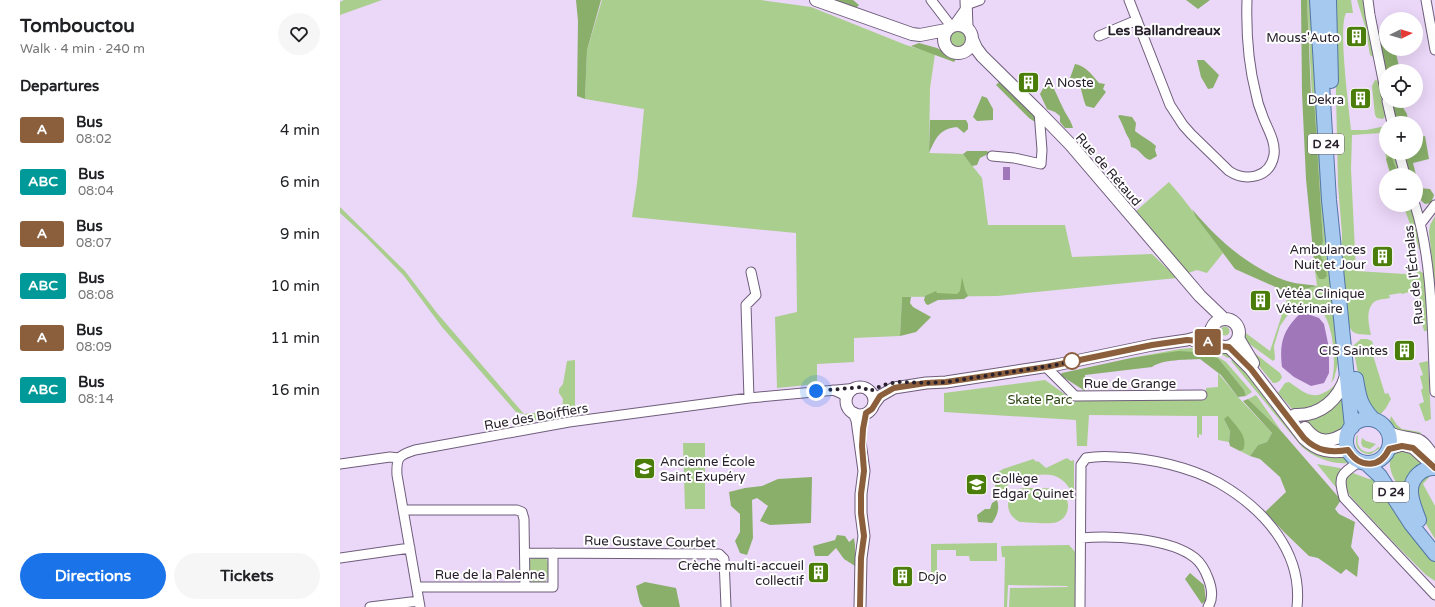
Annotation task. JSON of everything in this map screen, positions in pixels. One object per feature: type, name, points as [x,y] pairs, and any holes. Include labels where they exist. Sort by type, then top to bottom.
[{"type":"main road","points":[[816,0],[902,31],[920,35],[945,45],[950,51],[955,53],[965,51],[971,46],[972,39]]},
{"type":"main road","name":"D 24","points":[[1317,0],[1330,200],[1350,430]]},
{"type":"main road","name":"D 24","points":[[1329,0],[1334,188],[1337,232],[1337,287]]},
{"type":"main road","points":[[920,35],[955,27],[972,34],[972,39],[978,51],[992,66]]},
{"type":"main road","points":[[945,45],[944,38],[955,27]]},
{"type":"main road","points":[[965,51],[992,66]]},
{"type":"main road","name":"Rue de Rétaud","points":[[992,66],[1040,112],[1071,145],[1200,296],[1216,328]]},
{"type":"main road","name":"D 24","points":[[1340,309],[1348,336],[1360,402],[1364,410],[1373,419]]},
{"type":"main road","points":[[1233,321],[1236,324],[1239,333],[1234,343],[1219,346],[1216,328],[1233,321]]},
{"type":"main road","points":[[1234,343],[1310,434],[1322,441],[1333,441],[1363,420],[1373,419],[1380,422],[1389,432],[1391,440],[1386,454],[1378,462],[1363,463],[1352,456],[1348,450],[1346,440],[1350,430]]},
{"type":"main road","points":[[1234,343],[1251,369],[1304,438],[1321,450],[1348,450]]},
{"type":"main road","points":[[1295,415],[1309,414],[1328,405],[1341,390],[1346,376]]},
{"type":"main road","name":"D 24","points":[[1386,454],[1388,473],[1408,506],[1435,544]]},
{"type":"main road","name":"D 24","points":[[1363,463],[1380,476],[1411,524],[1435,554]]},
{"type":"main road","points":[[1419,520],[1411,490],[1413,482],[1421,472],[1435,465]]},
{"type":"street","points":[[931,0],[955,27],[966,5],[980,0]]},
{"type":"street","points":[[1129,0],[1164,93],[1183,125],[1229,171],[1242,177],[1251,177],[1257,176],[1268,168],[1272,162],[1274,148],[1262,115],[1251,72],[1247,38],[1247,0]]},
{"type":"street","points":[[1368,0],[1380,64]]},
{"type":"street","points":[[1426,0],[1435,50]]},
{"type":"street","points":[[1099,36],[1137,20]]},
{"type":"street","points":[[992,156],[1014,158],[1041,164],[1040,112]]},
{"type":"street","points":[[1421,223],[1435,205]]},
{"type":"street","name":"Rue de l'Échalas","points":[[1417,212],[1421,223],[1428,272],[1435,392]]},
{"type":"street","points":[[749,398],[746,305],[756,295],[751,272]]},
{"type":"street","points":[[870,391],[883,385],[897,382],[946,382],[1046,367],[1152,345],[1187,340],[1216,328]]},
{"type":"street","name":"Rue de Grange","points":[[1046,367],[1076,396],[1202,395]]},
{"type":"street","points":[[854,413],[866,413],[872,409],[880,396],[894,388],[926,383]]},
{"type":"street","points":[[860,607],[861,558],[858,535],[864,471],[862,446],[857,420],[854,413],[847,405],[847,398],[850,392],[858,388],[864,388],[870,391],[873,396],[874,404]]},
{"type":"street","name":"Rue des Boiffiers","points":[[399,458],[402,455],[416,450],[569,422],[749,398],[858,388]]},
{"type":"street","points":[[830,390],[838,391],[847,398]]},
{"type":"street","points":[[862,446],[866,413]]},
{"type":"street","points":[[1389,432],[1395,436],[1422,442],[1430,451],[1435,465]]},
{"type":"street","points":[[1386,454],[1402,446],[1413,448],[1435,465]]},
{"type":"street","points":[[1080,607],[1081,465],[1084,459],[1092,456],[1102,456],[1129,457],[1150,460],[1186,469],[1220,484],[1252,508],[1269,524],[1282,541],[1291,557],[1298,583],[1297,607]]},
{"type":"street","points":[[340,464],[390,457],[399,458],[396,465],[420,604],[370,607]]},
{"type":"street","points":[[1363,463],[1347,470],[1342,478],[1340,483],[1344,498],[1435,595]]},
{"type":"street","points":[[403,510],[520,510],[524,514],[525,587]]},
{"type":"street","points":[[1081,538],[1123,537],[1155,543],[1188,554],[1195,558],[1203,566],[1212,586],[1212,601],[1208,607]]},
{"type":"street","points":[[340,558],[410,548]]},
{"type":"street","name":"Rue Gustave Courbet","points":[[525,553],[719,554],[724,559],[726,607]]},
{"type":"street","name":"Rue de la Palenne","points":[[417,587],[553,587],[553,553]]},
{"type":"green space","points":[[344,0],[382,0],[340,15],[340,2]]},
{"type":"green space","points":[[576,0],[601,0],[587,50],[585,99],[577,96],[578,21]]},
{"type":"green space","points":[[602,0],[761,0],[811,7],[906,45],[935,54],[930,88],[929,153],[963,154],[982,178],[988,225],[1065,225],[1072,257],[1152,254],[1177,278],[997,296],[902,297],[900,336],[854,338],[854,362],[817,364],[817,384],[777,388],[775,317],[797,312],[796,233],[632,217],[637,184],[644,109],[585,99],[587,50]]},
{"type":"green space","points":[[833,0],[853,0],[859,5],[855,9]]},
{"type":"green space","points":[[1186,0],[1210,0],[1198,9]]},
{"type":"green space","points":[[1301,0],[1307,0],[1311,96],[1314,97],[1323,241],[1320,254],[1325,264],[1327,276],[1324,279],[1319,279],[1315,271],[1306,179],[1302,93]]},
{"type":"green space","points":[[1307,0],[1310,0],[1326,195],[1326,251],[1332,286],[1339,359],[1334,379],[1331,383],[1334,367],[1333,346],[1329,325],[1321,311],[1318,309],[1308,306],[1294,306],[1280,326],[1274,346],[1275,359],[1273,361],[1244,340],[1243,331],[1270,351],[1289,293],[1317,286],[1315,271],[1319,279],[1325,264],[1320,254],[1323,241],[1314,97],[1312,96]]},
{"type":"green space","points":[[1334,0],[1351,0],[1353,13],[1346,13],[1343,35],[1351,130],[1366,130],[1379,127],[1379,133],[1352,135],[1351,169],[1356,271],[1409,273],[1409,275],[1415,276],[1418,270],[1426,275],[1428,331],[1424,331],[1420,315],[1424,314],[1417,290],[1402,294],[1389,295],[1390,298],[1374,302],[1369,309],[1371,335],[1358,334],[1353,332],[1350,328],[1346,311],[1341,272],[1342,234],[1338,185]]},
{"type":"green space","points":[[1357,0],[1364,0],[1373,57],[1370,55],[1365,26]]},
{"type":"green space","points":[[958,27],[966,30],[969,38],[966,46],[958,49],[950,46],[947,38],[950,30]]},
{"type":"green space","points":[[919,43],[937,48],[956,59],[954,62],[911,46]]},
{"type":"green space","points":[[1382,56],[1397,56],[1398,64],[1383,64]]},
{"type":"green space","points":[[1197,60],[1204,60],[1219,75],[1213,88],[1208,89],[1201,77]]},
{"type":"green space","points":[[1075,64],[1086,69],[1099,83],[1105,84],[1103,89],[1106,92],[1094,108],[1086,106],[1080,85],[1076,78],[1069,81]]},
{"type":"green space","points":[[1048,79],[1055,90],[1073,128],[1065,128],[1060,122],[1060,116],[1047,109],[1040,94]]},
{"type":"green space","points":[[1375,80],[1379,81],[1379,108],[1385,108],[1386,115],[1379,116],[1379,118],[1375,115],[1372,86]]},
{"type":"green space","points":[[999,82],[1037,119],[1035,122],[1029,118],[996,85]]},
{"type":"green space","points":[[982,96],[987,98],[993,109],[993,120],[977,121],[973,117]]},
{"type":"green space","points":[[1392,108],[1403,108],[1407,116],[1393,116]]},
{"type":"green space","points":[[1118,116],[1132,117],[1136,123],[1135,131],[1156,146],[1155,150],[1157,156],[1150,160],[1147,159],[1137,149],[1131,147]]},
{"type":"green space","points":[[930,120],[966,120],[968,129],[964,133],[957,127],[942,132],[936,139],[929,153]]},
{"type":"green space","points":[[1423,136],[1425,136],[1429,159],[1413,163],[1414,168],[1408,168],[1405,160],[1423,160]]},
{"type":"green space","points":[[967,151],[987,151],[990,153],[980,158],[977,165],[972,166],[963,154]]},
{"type":"green space","points":[[1386,160],[1393,160],[1396,168],[1389,168]]},
{"type":"green space","points":[[1387,160],[1398,160],[1401,168],[1388,168]]},
{"type":"green space","points":[[1169,182],[1223,253],[1207,273],[1197,270],[1188,273],[1136,211]]},
{"type":"green space","points":[[1423,188],[1430,189],[1434,195],[1431,203],[1425,204],[1423,202]]},
{"type":"green space","points":[[340,207],[405,271],[437,313],[524,414],[516,412],[442,327],[404,276],[340,213]]},
{"type":"green space","points":[[1192,209],[1222,241],[1245,259],[1270,274],[1288,281],[1317,286],[1289,293],[1235,269],[1196,217]]},
{"type":"green space","points":[[1406,212],[1414,212],[1423,254],[1421,254]]},
{"type":"green space","points":[[1435,216],[1435,289],[1429,232],[1430,225]]},
{"type":"green space","points":[[962,277],[968,296],[964,299],[938,300],[928,305],[926,304],[924,300],[925,296],[936,291],[937,293],[957,294],[960,291]]},
{"type":"green space","points":[[902,297],[911,297],[910,303],[913,307],[931,317],[916,332],[900,336]]},
{"type":"green space","points":[[1225,326],[1230,331],[1225,336],[1220,331]]},
{"type":"green space","points":[[1361,339],[1372,341],[1375,351],[1372,352],[1385,394],[1388,393],[1391,399],[1380,415],[1373,414],[1359,379],[1353,346]]},
{"type":"green space","points":[[1211,344],[1234,353],[1228,358],[1214,350],[1197,346]]},
{"type":"green space","points":[[1192,348],[1218,357],[1226,362],[1252,392],[1246,396],[1244,390],[1218,358],[1194,352],[1131,358]]},
{"type":"green space","points":[[1179,351],[1194,352],[1218,358],[1244,390],[1246,396],[1238,397],[1221,375],[1200,359],[1168,361],[1156,364],[1152,367],[1085,375],[1085,391],[1060,375],[1062,373],[1131,358]]},
{"type":"green space","points":[[1252,351],[1280,373],[1282,377],[1280,381],[1273,383],[1255,361]]},
{"type":"green space","points":[[1236,356],[1306,443],[1343,457],[1350,463],[1337,463],[1324,460],[1302,447],[1231,361]]},
{"type":"green space","points":[[575,360],[575,415],[528,421],[524,414],[562,410],[563,399],[559,393],[559,389],[563,384],[567,361]]},
{"type":"green space","points":[[1428,361],[1431,419],[1425,421],[1419,404],[1424,402],[1420,376],[1423,375],[1419,363]]},
{"type":"green space","points":[[1341,367],[1343,368],[1332,395],[1307,411],[1293,410],[1278,393],[1285,383],[1289,382],[1307,394],[1320,394],[1334,386],[1338,379]]},
{"type":"green space","name":"Skate Parc","points":[[1218,373],[1272,433],[1267,442],[1258,445],[1250,456],[1240,451],[1243,450],[1224,419],[1230,431],[1229,442],[1218,440],[1218,416],[1202,416],[1202,435],[1199,434],[1199,438],[1197,437],[1197,416],[1089,415],[1087,446],[1077,446],[1076,420],[944,412],[944,393],[1045,380],[1075,403],[1075,398],[1205,400],[1206,388],[1218,387]]},
{"type":"green space","points":[[1344,390],[1347,421],[1344,429],[1330,438],[1308,427],[1300,416]]},
{"type":"green space","points":[[1256,395],[1282,432],[1248,399]]},
{"type":"green space","points":[[1248,399],[1282,432],[1341,500],[1335,509],[1339,514],[1355,522],[1351,547],[1359,558],[1357,577],[1346,569],[1341,574],[1318,558],[1309,556],[1265,512],[1286,492],[1280,477],[1260,459],[1250,456],[1258,445],[1267,442],[1272,433],[1243,401]]},
{"type":"green space","points":[[1228,416],[1243,436],[1243,450],[1240,451],[1230,446],[1230,431],[1224,419]]},
{"type":"green space","points":[[1391,416],[1397,425],[1402,429],[1420,432],[1423,437],[1406,434],[1396,430],[1390,422]]},
{"type":"green space","points":[[1357,435],[1357,441],[1360,449],[1371,452],[1378,447],[1380,448],[1371,454],[1364,453],[1358,449],[1356,443]]},
{"type":"green space","points":[[1362,438],[1376,444],[1370,449],[1363,447],[1361,443]]},
{"type":"green space","points":[[683,443],[705,443],[705,509],[685,509]]},
{"type":"green space","points":[[1400,450],[1410,452],[1424,461],[1412,506],[1393,477],[1390,469],[1390,461],[1393,455]]},
{"type":"green space","points":[[1067,458],[1071,461],[1074,460],[1074,496],[1064,481],[1058,477],[1045,474],[1021,479],[1011,483],[1007,486],[1004,499],[996,498],[995,486],[999,487],[1001,475],[996,480],[995,474],[1003,469],[1033,459],[1037,462],[1038,461],[1046,468]]},
{"type":"green space","points":[[1317,464],[1340,468],[1343,471],[1338,490]]},
{"type":"green space","points":[[1350,472],[1369,479],[1379,480],[1435,559],[1435,581],[1426,575],[1393,542],[1351,497],[1346,490],[1344,478]]},
{"type":"green space","points":[[1001,475],[1005,479],[999,487],[995,486],[996,480]]},
{"type":"green space","points":[[1431,475],[1423,484],[1435,506],[1435,539],[1426,524],[1417,501],[1418,482],[1422,478]]},
{"type":"green space","points":[[812,477],[811,523],[770,525],[760,521],[768,506],[757,498],[752,500],[753,538],[747,555],[740,553],[735,541],[740,532],[740,514],[731,506],[729,492],[762,486],[778,479]]},
{"type":"green space","points":[[1033,488],[1058,491],[1066,497],[1068,502],[1065,516],[1053,523],[1020,522],[1011,515],[1008,506],[1010,497],[1013,492],[1018,489]]},
{"type":"green space","points":[[997,500],[998,512],[992,523],[978,522],[977,515],[985,509],[990,509],[992,503]]},
{"type":"green space","points":[[837,535],[845,536],[849,542],[854,538],[855,566],[844,559],[836,548],[828,556],[815,556],[813,546],[835,540]]},
{"type":"green space","points":[[997,543],[997,561],[970,561],[969,556],[956,556],[956,550],[937,550],[937,584],[931,584],[931,544]]},
{"type":"green space","points":[[1069,545],[1076,553],[1076,607],[1009,607],[1010,588],[1068,586],[1008,585],[1007,607],[1004,607],[1005,557],[1002,557],[1002,546]]},
{"type":"green space","points":[[534,557],[545,557],[547,560],[549,574],[544,583],[536,584],[530,581],[527,575],[528,561]]},
{"type":"green space","points":[[1190,573],[1204,585],[1206,600],[1202,604],[1185,579]]},
{"type":"green space","points":[[645,582],[676,588],[680,607],[643,607],[640,603],[636,586]]},
{"type":"shaded area","points":[[1003,167],[1010,167],[1010,180],[1003,180]]},
{"type":"shaded area","points":[[1302,312],[1319,318],[1324,324],[1329,348],[1329,373],[1324,383],[1311,386],[1294,377],[1282,367],[1281,351],[1284,337],[1290,324]]},
{"type":"bus line","name":"A","points":[[860,607],[861,558],[864,536],[861,513],[861,494],[864,471],[862,446],[864,420],[866,413],[872,409],[880,396],[894,388],[1046,367],[1152,345],[1187,340],[1214,342],[1219,346],[1229,347],[1251,369],[1304,438],[1312,445],[1321,450],[1348,450],[1359,462],[1367,464],[1378,462],[1383,458],[1389,449],[1406,446],[1416,450],[1435,468]]},
{"type":"place","name":"Mouss'Auto","points":[[1356,37]]},
{"type":"place","name":"A Noste","points":[[1028,82]]},
{"type":"place","name":"Dekra","points":[[1360,99]]},
{"type":"place","name":"Ambulances Nuit et Jour","points":[[1382,256]]},
{"type":"place","name":"Vétéa Clinique Vétérinaire","points":[[1261,300]]},
{"type":"place","name":"CIS Saintes","points":[[1404,350]]},
{"type":"place","name":"Ancienne École Saint Exupéry","points":[[644,468]]},
{"type":"place","name":"Collège Edgar Quinet","points":[[976,485]]},
{"type":"place","name":"Crèche multi-accueil collectif","points":[[819,572]]},
{"type":"place","name":"Dojo","points":[[902,576]]},
{"type":"district","name":"Les Ballandreaux","points":[[1164,30]]},
{"type":"route","points":[[816,391],[862,387],[870,391],[883,385],[897,382],[946,382],[1056,365],[1072,361]]}]
